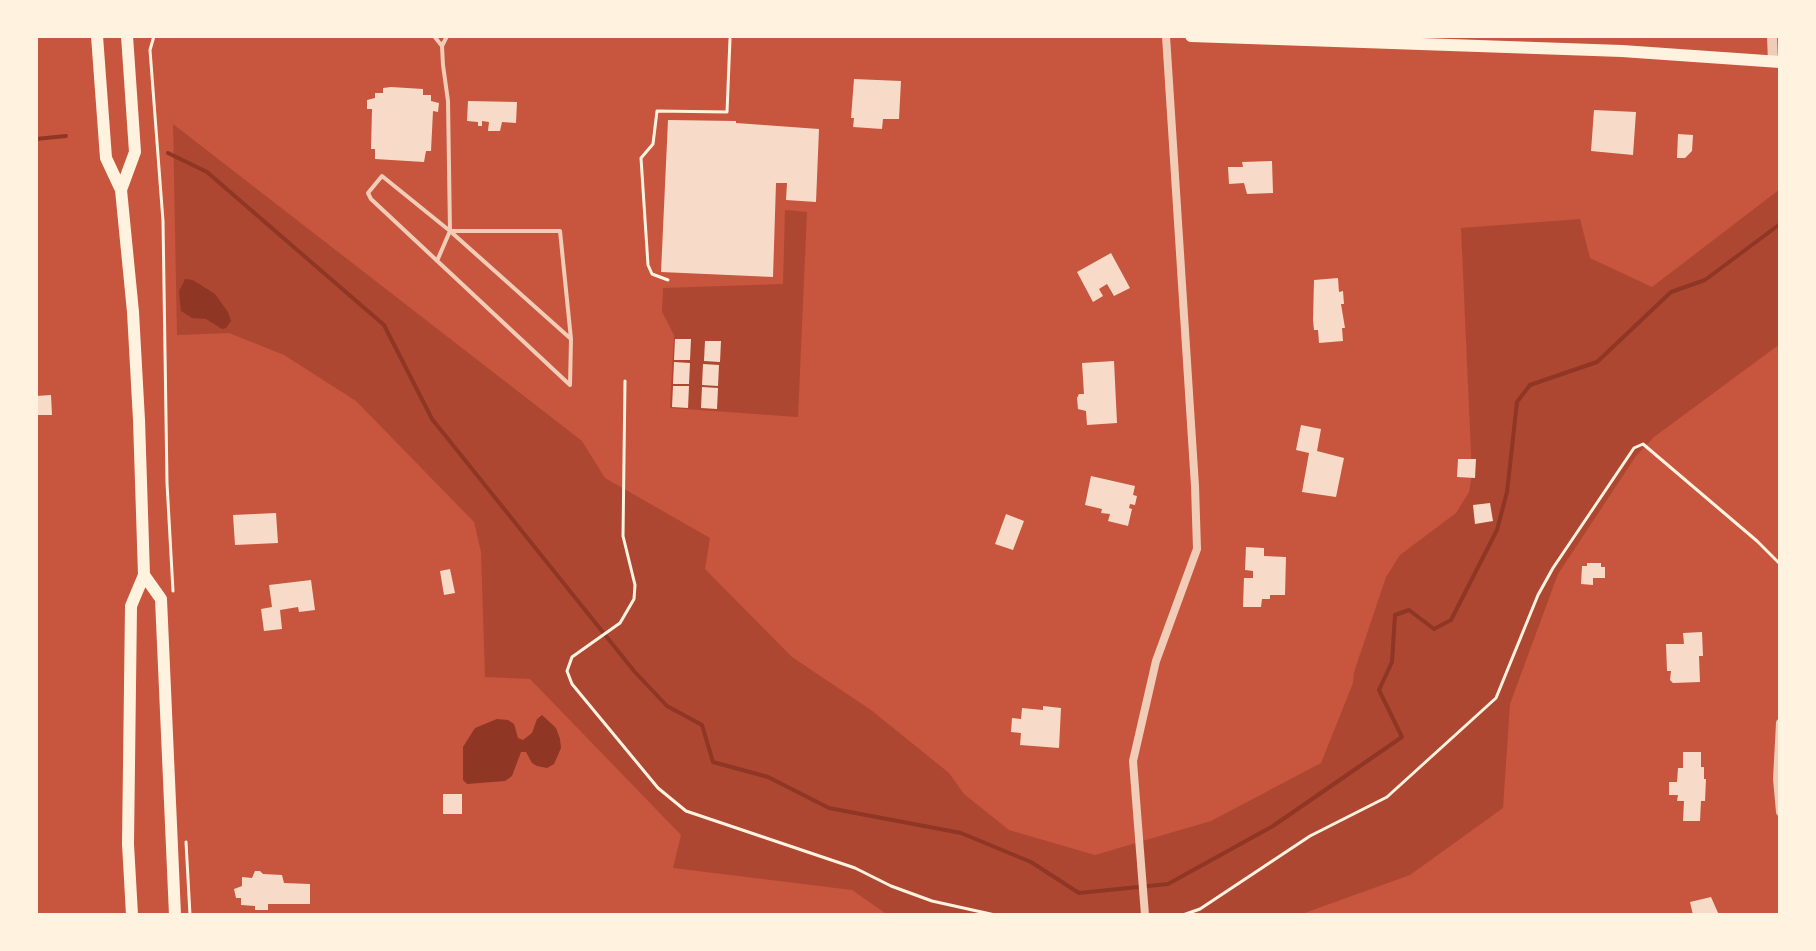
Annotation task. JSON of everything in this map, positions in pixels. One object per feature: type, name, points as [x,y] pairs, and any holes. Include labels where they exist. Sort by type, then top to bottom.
[{"type":"main road","points":[[97,36],[106,158],[121,190],[133,312],[144,575],[131,606],[128,844],[132,915]]},
{"type":"main road","points":[[121,190],[135,152],[127,36]]},
{"type":"main road","points":[[1191,36],[1613,50],[1777,62]]},
{"type":"main road","points":[[144,575],[161,599],[175,915]]},
{"type":"street","points":[[1145,915],[1133,761],[1156,661],[1197,549],[1166,36]]},
{"type":"street","points":[[1772,36],[1777,62]]},
{"type":"street","points":[[1780,723],[1777,767],[1780,812]]},
{"type":"lane","points":[[434,36],[442,46]]},
{"type":"lane","points":[[437,261],[450,231],[450,147],[442,46],[447,36]]},
{"type":"lane","points":[[450,231],[560,231],[571,339],[570,385],[368,193],[382,176],[450,231],[571,339]]},
{"type":"path","points":[[154,36],[150,50],[163,221],[167,483],[173,600]]},
{"type":"path","points":[[668,280],[652,274],[648,265],[641,158],[653,144],[657,111],[727,112],[730,39]]},
{"type":"path","points":[[625,381],[623,536],[635,585],[634,599],[620,623],[572,657],[567,671],[572,684],[658,788],[686,811],[855,868],[932,901],[995,915]]},
{"type":"path","points":[[1183,915],[1200,909],[1310,836],[1387,797],[1496,698],[1538,595],[1634,448],[1643,444],[1780,564]]},
{"type":"path","points":[[186,829],[190,915]]},
{"type":"shaded area","points":[[173,124],[582,441],[605,478],[710,538],[705,569],[792,657],[871,710],[949,773],[964,794],[1009,830],[1095,855],[1211,821],[1321,763],[1353,683],[1386,577],[1400,555],[1456,513],[1469,492],[1472,475],[1461,228],[1580,219],[1590,258],[1652,287],[1780,189],[1780,344],[1654,437],[1636,456],[1558,574],[1510,704],[1503,808],[1410,875],[1299,915],[888,915],[852,890],[673,868],[681,835],[530,679],[485,677],[481,552],[474,522],[356,401],[284,355],[229,333],[177,335]]},
{"type":"shaded area","points":[[785,210],[807,212],[798,417],[670,408],[674,335],[662,312],[663,288],[783,284]]},
{"type":"shaded area","points":[[185,279],[193,280],[215,294],[231,321],[226,328],[222,329],[206,319],[192,318],[181,311],[179,291]]},
{"type":"shaded area","points":[[542,715],[556,728],[560,739],[561,748],[554,764],[547,768],[537,766],[526,752],[521,752],[512,776],[505,781],[467,784],[463,780],[463,747],[475,728],[497,719],[508,720],[514,724],[518,738],[523,740],[532,733],[537,719]]},
{"type":"building","points":[[854,79],[901,81],[899,119],[883,119],[882,129],[853,127]]},
{"type":"building","points":[[383,88],[423,89],[423,95],[431,95],[431,101],[439,103],[438,112],[433,111],[431,151],[426,151],[424,162],[375,159],[375,149],[371,149],[372,109],[367,109],[367,100],[375,98],[375,93],[383,93]]},
{"type":"building","points":[[468,101],[517,102],[516,123],[502,122],[500,131],[488,131],[489,122],[482,121],[482,126],[478,126],[478,122],[467,121]]},
{"type":"building","points":[[1594,110],[1636,112],[1633,155],[1591,151]]},
{"type":"building","points":[[668,120],[736,121],[819,129],[816,202],[786,200],[787,183],[776,183],[773,277],[661,272]]},
{"type":"building","points":[[1678,134],[1693,135],[1692,151],[1685,158],[1677,158]]},
{"type":"building","points":[[1272,161],[1273,193],[1247,194],[1244,183],[1229,184],[1228,167],[1243,167],[1242,162]]},
{"type":"building","points":[[1111,253],[1130,288],[1114,296],[1107,284],[1099,289],[1103,296],[1093,302],[1077,272]]},
{"type":"building","points":[[1338,278],[1339,292],[1343,291],[1343,341],[1319,343],[1313,320],[1314,280]]},
{"type":"building","points":[[675,339],[691,339],[690,360],[674,360]]},
{"type":"building","points":[[705,341],[721,341],[720,362],[704,361]]},
{"type":"building","points":[[1114,361],[1117,423],[1087,425],[1086,411],[1078,409],[1077,398],[1079,394],[1084,394],[1082,363]]},
{"type":"building","points":[[674,362],[690,363],[689,384],[673,384]]},
{"type":"building","points":[[703,364],[719,365],[718,386],[702,385]]},
{"type":"building","points":[[673,386],[689,386],[688,408],[672,407]]},
{"type":"building","points":[[702,387],[718,388],[717,409],[701,408]]},
{"type":"building","points":[[51,395],[52,415],[36,415],[36,396]]},
{"type":"building","points":[[1301,425],[1321,429],[1317,451],[1344,458],[1336,497],[1302,492],[1309,453],[1296,450]]},
{"type":"building","points":[[1458,459],[1476,459],[1475,478],[1457,477]]},
{"type":"building","points":[[1091,476],[1135,486],[1133,495],[1137,496],[1135,505],[1130,504],[1129,508],[1132,509],[1128,526],[1108,521],[1110,514],[1085,505]]},
{"type":"building","points":[[1490,503],[1493,521],[1475,524],[1473,505]]},
{"type":"building","points":[[276,513],[278,543],[235,545],[233,515]]},
{"type":"building","points":[[1006,514],[1024,521],[1013,550],[995,544]]},
{"type":"building","points":[[1246,547],[1264,548],[1264,556],[1286,557],[1285,595],[1270,595],[1270,599],[1262,599],[1261,607],[1243,607],[1244,578],[1253,578],[1253,571],[1245,570]]},
{"type":"building","points":[[1587,563],[1601,563],[1601,567],[1605,567],[1605,578],[1593,578],[1593,585],[1581,584],[1582,566],[1587,566]]},
{"type":"building","points":[[450,569],[455,593],[444,595],[440,571]]},
{"type":"building","points":[[311,580],[315,610],[299,612],[298,607],[280,610],[282,629],[264,631],[261,609],[272,607],[269,585]]},
{"type":"building","points":[[1702,632],[1700,682],[1673,683],[1670,680],[1671,671],[1667,671],[1666,644],[1684,644],[1683,633]]},
{"type":"building","points":[[1043,706],[1061,708],[1059,748],[1020,745],[1021,733],[1011,732],[1012,718],[1021,719],[1022,708],[1043,710]]},
{"type":"building","points":[[1683,752],[1701,752],[1701,767],[1704,767],[1706,779],[1700,821],[1683,821],[1684,801],[1677,801],[1678,795],[1669,795],[1669,782],[1677,782],[1678,768],[1683,768]]},
{"type":"building","points":[[443,794],[462,794],[462,814],[443,814]]},
{"type":"building","points":[[255,871],[282,875],[284,883],[310,884],[310,904],[268,904],[268,910],[241,905],[241,898],[236,898],[234,889],[242,886],[242,877],[252,878]]},
{"type":"building","points":[[1711,897],[1719,915],[1693,915],[1690,902]]},
{"type":"waterway","points":[[36,139],[66,136]]},
{"type":"waterway","points":[[168,153],[207,172],[384,325],[432,419],[634,671],[667,706],[702,725],[713,762],[768,777],[829,808],[961,833],[1031,862],[1079,893],[1168,884],[1273,826],[1402,737],[1379,690],[1392,662],[1395,615],[1409,610],[1434,629],[1451,620],[1497,530],[1507,492],[1517,402],[1530,385],[1597,362],[1671,292],[1705,280],[1780,224]]}]
